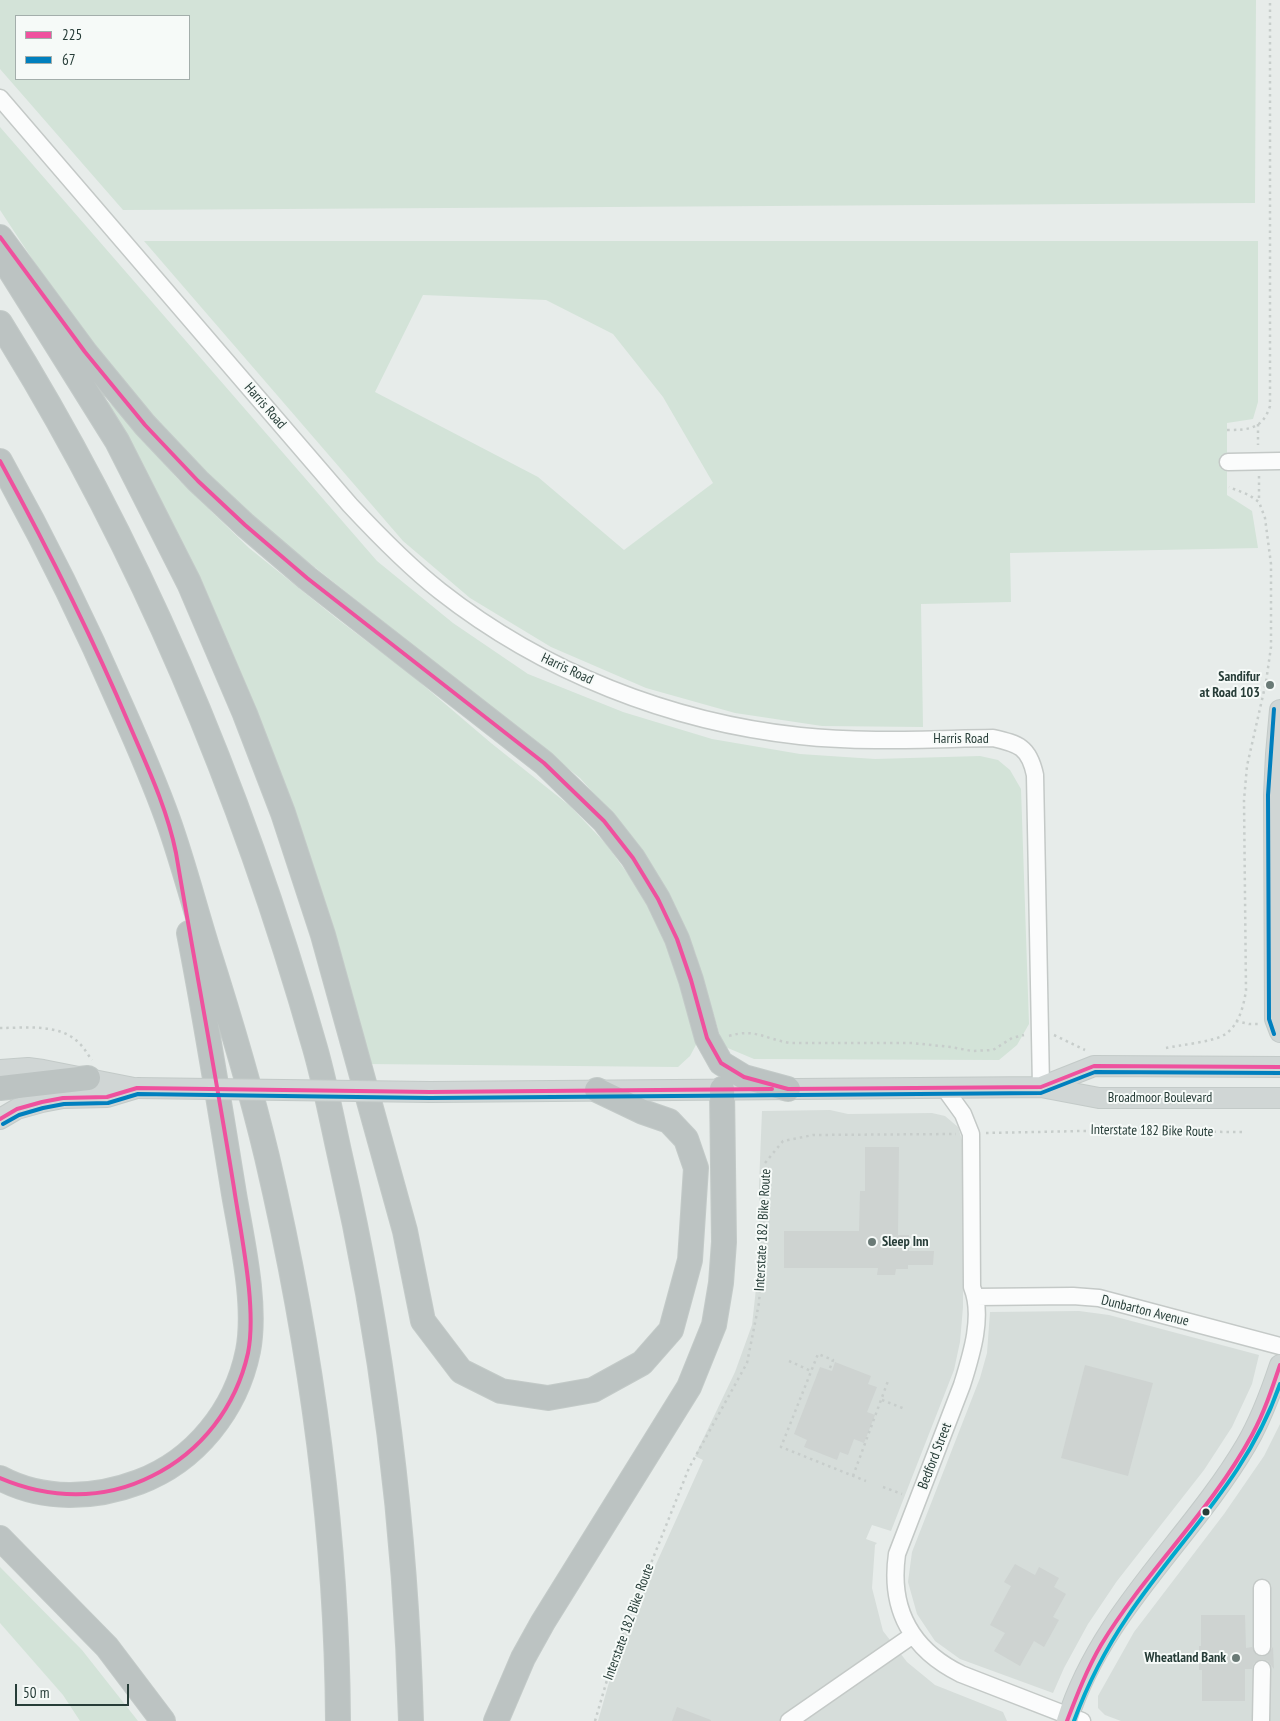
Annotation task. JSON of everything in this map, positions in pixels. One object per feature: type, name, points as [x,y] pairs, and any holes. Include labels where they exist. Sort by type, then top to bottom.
[{"type":"highway","points":[[0,237],[85,352],[145,425],[198,481],[245,525],[307,578],[544,763],[604,821],[634,858],[658,899],[677,939],[707,1038],[721,1062],[744,1077],[788,1089]]},
{"type":"highway","points":[[0,254],[117,441],[189,583],[245,714],[283,813],[322,935],[405,1231],[423,1321],[462,1371],[501,1391],[548,1398],[593,1390],[642,1363],[671,1330],[690,1260],[696,1168],[686,1139],[669,1121],[643,1112],[597,1090]]},
{"type":"highway","points":[[0,323],[57,420],[99,497],[175,656],[241,818],[270,901],[316,1050],[356,1225],[386,1398],[404,1573],[411,1721]]},
{"type":"highway","points":[[0,461],[55,564],[101,660],[136,740],[168,821],[232,1025],[266,1157],[293,1281],[308,1363],[327,1520],[335,1625],[338,1721]]},
{"type":"highway","points":[[0,1478],[30,1490],[54,1495],[77,1495],[98,1494],[120,1489],[154,1476],[172,1466],[188,1453],[216,1424],[229,1404],[248,1351],[250,1314],[239,1222],[206,1021],[168,821]]},
{"type":"highway","points":[[0,1088],[92,1072]]},
{"type":"highway","points":[[496,1721],[523,1658],[543,1622],[689,1387],[711,1334],[721,1283],[724,1242],[722,1089]]},
{"type":"highway","points":[[0,1538],[107,1646],[163,1721]]},
{"type":"main road","points":[[1280,710],[1274,795],[1275,1019],[1280,1032]]},
{"type":"main road","name":"Broadmoor Boulevard","points":[[1041,1087],[1094,1066],[1280,1067]]},
{"type":"main road","name":"Broadmoor Boulevard","points":[[0,1070],[28,1068],[92,1072],[137,1088]]},
{"type":"main road","name":"Broadmoor Boulevard","points":[[0,1119],[17,1109],[42,1102],[63,1098],[107,1097],[137,1088],[430,1092],[1041,1087],[1099,1098],[1280,1098]]},
{"type":"main road","points":[[1072,1719],[1088,1669],[1114,1624],[1217,1488],[1247,1444],[1267,1402],[1280,1365]]},
{"type":"street","name":"Harris Road","points":[[0,98],[376,533],[440,591],[513,641],[548,661],[591,681],[634,698],[722,725],[764,732],[844,740],[993,738],[1011,742],[1023,748],[1030,757],[1035,775],[1041,1087]]},
{"type":"street","points":[[1228,462],[1280,462]]},
{"type":"street","name":"Bedford Street","points":[[945,1089],[963,1114],[971,1134],[972,1287],[976,1297],[976,1325],[968,1366],[898,1554],[895,1572],[897,1596],[904,1620],[913,1635],[932,1657],[961,1674],[1072,1719]]},
{"type":"street","name":"Dunbarton Avenue","points":[[976,1297],[1073,1296],[1099,1298],[1280,1346]]},
{"type":"street","points":[[1262,1588],[1262,1647]]},
{"type":"street","points":[[789,1721],[913,1635]]},
{"type":"street","points":[[1261,1721],[1262,1669]]},
{"type":"path","points":[[1227,430],[1252,428],[1263,421],[1268,415],[1270,406],[1270,0]]},
{"type":"path","points":[[1165,1048],[1200,1042],[1224,1035],[1239,1015],[1244,1003],[1246,990],[1244,800],[1247,766],[1266,682],[1271,647],[1271,564],[1265,518],[1259,502],[1249,495],[1229,487]]},
{"type":"path","points":[[0,1028],[42,1028],[65,1033],[79,1043],[92,1072]]},
{"type":"path","points":[[725,1037],[744,1032],[761,1034],[790,1043],[912,1043],[972,1051],[993,1050],[1012,1038],[1025,1034],[1053,1035],[1084,1050],[1093,1050]]},
{"type":"path","name":"Interstate 182 Bike Route","points":[[595,1721],[614,1656],[689,1468],[747,1363],[759,1303],[764,1235],[765,1163],[783,1141],[814,1136],[1083,1131],[1242,1132]]},
{"type":"path","points":[[830,1368],[833,1360],[818,1354],[782,1447],[866,1481]]},
{"type":"path","points":[[789,1361],[811,1371]]},
{"type":"path","points":[[853,1476],[888,1381]]},
{"type":"path","points":[[882,1400],[904,1408]]},
{"type":"path","points":[[883,1487],[902,1494]]},
{"type":"shaded area","points":[[830,1110],[848,1114],[932,1113],[945,1116],[958,1127],[963,1143],[963,1307],[960,1342],[954,1370],[891,1531],[872,1525],[866,1539],[877,1543],[875,1545],[872,1588],[883,1631],[907,1662],[935,1685],[1003,1712],[1007,1721],[598,1721],[620,1644],[703,1460],[695,1456],[735,1372],[752,1325],[760,1252],[759,1185],[762,1111]]},
{"type":"shaded area","points":[[1079,1311],[1109,1315],[1259,1355],[1252,1384],[1232,1427],[1204,1470],[1117,1581],[1088,1624],[1053,1693],[960,1659],[935,1641],[917,1614],[908,1582],[912,1552],[980,1378],[987,1353],[990,1312]]},
{"type":"shaded area","points":[[1280,1424],[1280,1721],[1121,1721],[1105,1715],[1098,1708],[1098,1696],[1134,1632],[1224,1514],[1264,1456]]},
{"type":"green space","points":[[0,0],[1256,0],[1255,203],[123,210],[0,69]]},
{"type":"green space","points":[[0,127],[377,561],[453,623],[528,674],[623,712],[712,739],[800,754],[875,759],[980,756],[998,760],[1010,770],[1021,789],[1029,1024],[1017,1045],[999,1060],[754,1059],[723,1046],[695,952],[664,885],[627,831],[580,778],[234,503],[142,407],[58,298],[0,210]]},
{"type":"green space","points":[[144,241],[1258,241],[1258,402],[1253,419],[1227,423],[1227,495],[1252,511],[1258,548],[1010,553],[1011,602],[921,604],[923,727],[822,726],[735,713],[646,688],[551,647],[470,598],[403,541]],"holes":[[[423,295],[546,300],[613,334],[663,397],[713,483],[624,550],[538,477],[375,392]]]},
{"type":"green space","points":[[93,387],[119,412],[177,478],[249,548],[336,618],[410,674],[491,743],[570,806],[606,844],[638,888],[663,931],[683,987],[697,1043],[690,1056],[678,1067],[366,1064],[322,907]]},
{"type":"green space","points":[[0,1567],[82,1650],[138,1721],[80,1721],[63,1695],[0,1623]]},
{"type":"building","points":[[865,1147],[899,1147],[898,1235],[909,1235],[909,1251],[934,1251],[933,1265],[908,1265],[908,1269],[896,1269],[895,1275],[877,1275],[878,1268],[784,1268],[784,1231],[859,1231],[860,1191],[865,1191]]},
{"type":"building","points":[[835,1362],[871,1376],[868,1384],[877,1387],[867,1412],[875,1415],[864,1443],[854,1439],[848,1455],[840,1452],[837,1460],[804,1447],[807,1440],[794,1434],[820,1367],[832,1371]]},
{"type":"building","points":[[1085,1365],[1153,1383],[1128,1476],[1061,1458]]},
{"type":"building","points":[[1015,1564],[1035,1575],[1039,1567],[1059,1578],[1054,1587],[1066,1594],[1053,1617],[1059,1620],[1044,1647],[1034,1641],[1020,1666],[994,1651],[1005,1633],[990,1625],[1011,1586],[1004,1582]]},
{"type":"building","name":"Wheatland Bank","points":[[1201,1615],[1245,1615],[1246,1648],[1252,1647],[1257,1655],[1262,1657],[1267,1655],[1273,1647],[1274,1669],[1268,1661],[1262,1659],[1254,1663],[1252,1669],[1245,1669],[1245,1701],[1202,1701],[1202,1670],[1199,1670]]},
{"type":"building","points":[[677,1707],[711,1720],[711,1721],[672,1721]]},
{"type":"transit line","name":"225","points":[[0,237],[85,352],[145,425],[198,481],[245,525],[307,578],[544,763],[604,821],[633,858],[658,899],[677,939],[691,980],[707,1038],[721,1063],[744,1077],[788,1089],[1041,1087],[1094,1066],[1280,1067]]},
{"type":"transit line","name":"225","points":[[0,461],[84,624],[149,771],[162,803],[172,836],[244,1249],[251,1315],[248,1353],[235,1392],[214,1426],[201,1441],[170,1466],[133,1484],[95,1493],[57,1493],[38,1490],[0,1478]]},
{"type":"transit line","name":"67","points":[[1274,709],[1268,795],[1269,1019],[1274,1034]]},
{"type":"transit line","name":"67","points":[[3,1124],[19,1115],[43,1108],[64,1104],[108,1103],[138,1094],[430,1098],[1041,1093],[1095,1072],[1280,1073]]},
{"type":"transit line","name":"225","points":[[0,1119],[17,1109],[42,1102],[63,1098],[107,1097],[137,1088],[430,1092],[772,1089]]},
{"type":"transit line","name":"225","points":[[1067,1721],[1078,1692],[1101,1645],[1138,1592],[1236,1463],[1260,1418],[1280,1365]]},
{"type":"transit line","points":[[1074,1721],[1091,1680],[1112,1641],[1148,1587],[1232,1477],[1250,1448],[1280,1384]]},
{"type":"place","name":"Sandifur at Road 103","points":[[1270,685]]},
{"type":"place","name":"Sleep Inn","points":[[872,1242]]},
{"type":"place","name":"Wheatland Bank","points":[[1236,1658]]}]
